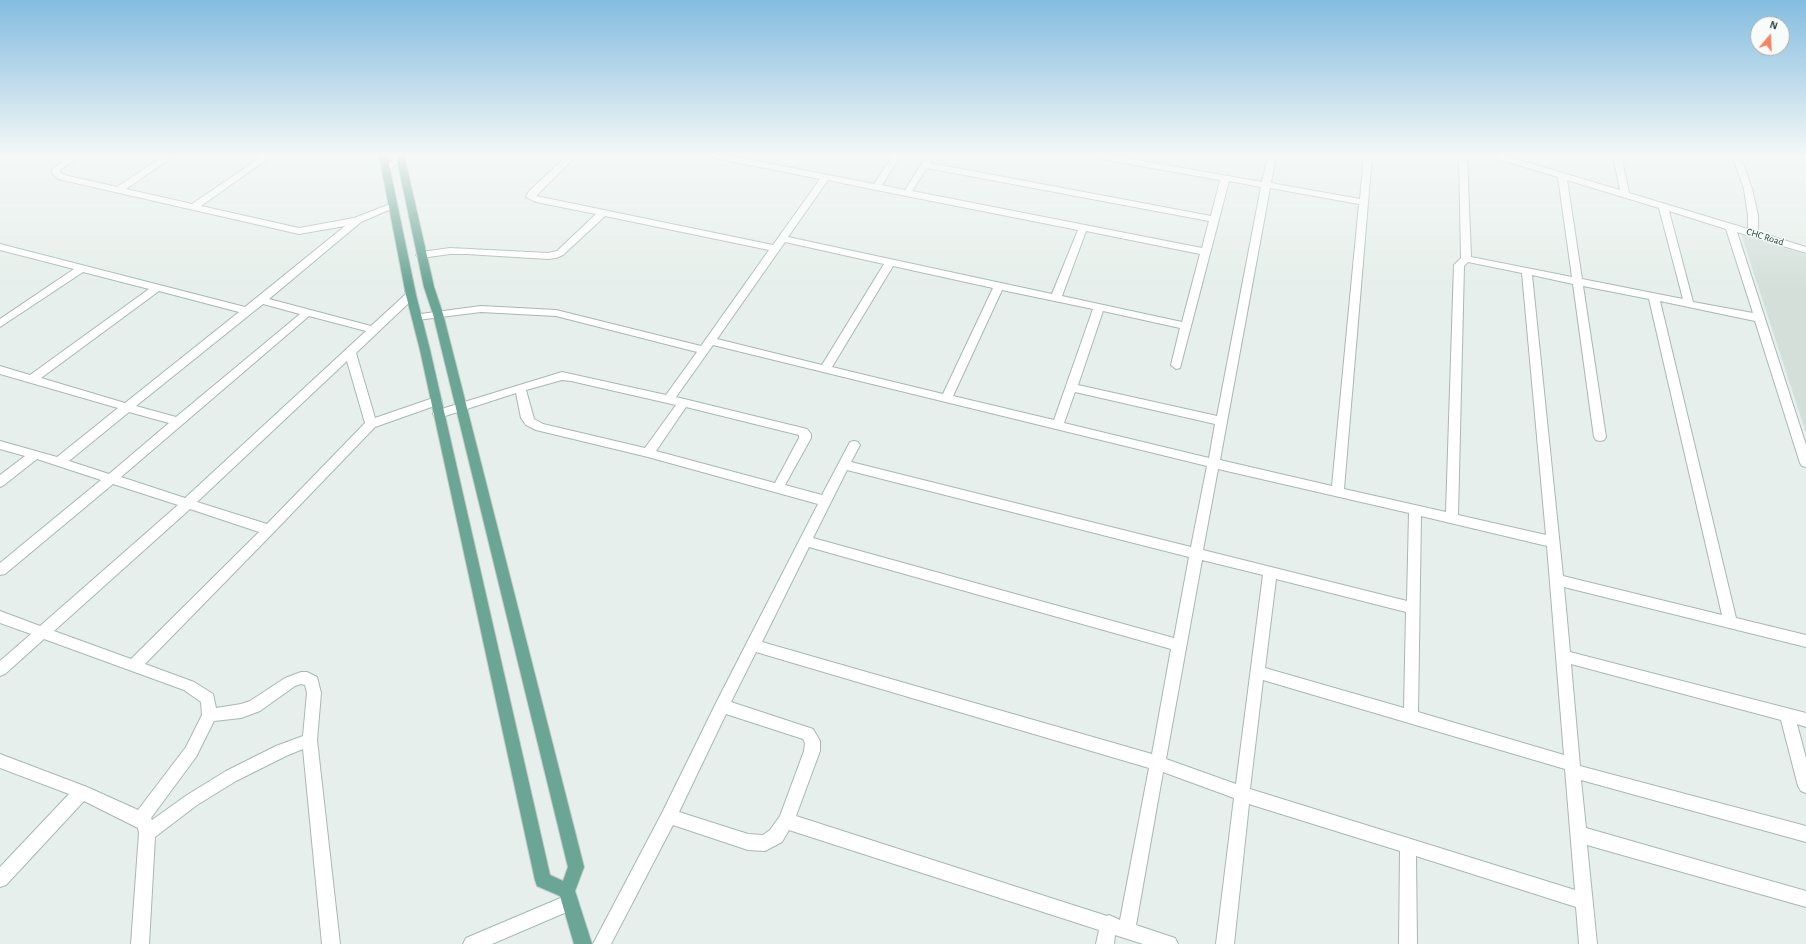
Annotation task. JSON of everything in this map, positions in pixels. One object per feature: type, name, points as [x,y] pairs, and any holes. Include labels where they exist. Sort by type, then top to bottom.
[{"type":"main road","points":[[391,199],[411,295],[440,414],[543,880],[568,897]]},
{"type":"main road","points":[[410,199],[421,255],[438,314],[576,867],[568,897],[583,944]]},
{"type":"street","points":[[158,199],[299,231],[334,226],[358,220],[392,206]]},
{"type":"street","points":[[194,207],[205,199]]},
{"type":"street","points":[[536,199],[776,249]]},
{"type":"street","points":[[669,398],[810,199]]},
{"type":"street","points":[[937,199],[1206,252]]},
{"type":"street","points":[[1107,199],[1214,219]]},
{"type":"street","points":[[1176,365],[1219,199]]},
{"type":"street","points":[[1127,930],[1263,199]]},
{"type":"street","points":[[1338,492],[1363,202],[1346,199]]},
{"type":"street","points":[[1464,199],[1466,259]]},
{"type":"street","points":[[1565,199],[1600,437]]},
{"type":"street","name":"CHC Road","points":[[1641,199],[1806,250]]},
{"type":"street","points":[[1750,199],[1753,215],[1753,234]]},
{"type":"street","points":[[1664,206],[1689,304]]},
{"type":"street","points":[[421,255],[466,250],[548,256],[556,255],[603,213]]},
{"type":"street","points":[[59,462],[247,312],[358,220]]},
{"type":"street","points":[[1730,226],[1806,464]]},
{"type":"street","points":[[1056,298],[1083,228]]},
{"type":"street","points":[[782,239],[1186,326]]},
{"type":"street","points":[[3,251],[82,268],[247,312]]},
{"type":"street","points":[[1466,259],[1760,318]]},
{"type":"street","points":[[1452,519],[1459,265],[1466,259]]},
{"type":"street","points":[[825,369],[890,262]]},
{"type":"street","points":[[0,324],[82,268]]},
{"type":"street","points":[[1527,272],[1553,542],[1583,901],[1588,944]]},
{"type":"street","points":[[947,398],[999,286]]},
{"type":"street","points":[[31,380],[157,288]]},
{"type":"street","points":[[0,670],[187,504],[411,295]]},
{"type":"street","points":[[1654,297],[1730,622]]},
{"type":"street","points":[[261,300],[373,330]]},
{"type":"street","points":[[1058,425],[1099,307]]},
{"type":"street","points":[[416,317],[481,309],[556,313],[707,346],[825,369],[1213,463],[1553,542]]},
{"type":"street","points":[[0,570],[111,480],[307,312]]},
{"type":"street","points":[[350,352],[371,424]]},
{"type":"street","points":[[0,370],[178,422]]},
{"type":"street","points":[[440,414],[562,376],[669,398],[798,430],[805,434],[805,438],[778,488]]},
{"type":"street","points":[[1071,387],[1222,421]]},
{"type":"street","points":[[520,388],[527,418],[530,422],[540,427],[648,453],[826,501]]},
{"type":"street","points":[[133,666],[269,530],[371,424],[436,401]]},
{"type":"street","points":[[648,453],[684,402]]},
{"type":"street","points":[[0,445],[35,454],[111,480],[269,530]]},
{"type":"street","points":[[602,944],[669,816],[722,706],[854,445]]},
{"type":"street","points":[[0,482],[35,454]]},
{"type":"street","points":[[844,465],[1414,608]]},
{"type":"street","points":[[1411,717],[1415,510]]},
{"type":"street","points":[[805,541],[1179,645]]},
{"type":"street","points":[[1226,944],[1242,794],[1270,572]]},
{"type":"street","points":[[1556,580],[1806,641]]},
{"type":"street","points":[[0,617],[189,686],[208,699],[209,715],[191,752],[144,827],[140,944]]},
{"type":"street","points":[[753,645],[1157,763],[1242,794],[1583,901]]},
{"type":"street","points":[[1563,656],[1806,720]]},
{"type":"street","points":[[1258,672],[1411,717],[1572,768],[1806,834]]},
{"type":"street","points":[[209,715],[241,711],[255,706],[290,682],[301,678],[307,678],[312,681],[314,694],[310,740],[331,944]]},
{"type":"street","points":[[669,816],[748,842],[765,843],[776,836],[786,821],[812,751],[813,741],[808,734],[722,706]]},
{"type":"street","points":[[1787,715],[1806,786]]},
{"type":"street","points":[[144,827],[231,776],[282,751],[310,740]]},
{"type":"street","points":[[0,761],[82,792],[144,827]]},
{"type":"street","points":[[0,879],[82,792]]},
{"type":"street","points":[[786,821],[1109,923],[1169,944]]},
{"type":"street","points":[[1578,834],[1806,899]]},
{"type":"street","points":[[1408,846],[1408,944]]},
{"type":"street","points":[[472,944],[568,897]]},
{"type":"street","points":[[1105,944],[1109,923]]},
{"type":"shaded area","points":[[1741,234],[1806,255],[1806,433]]}]
